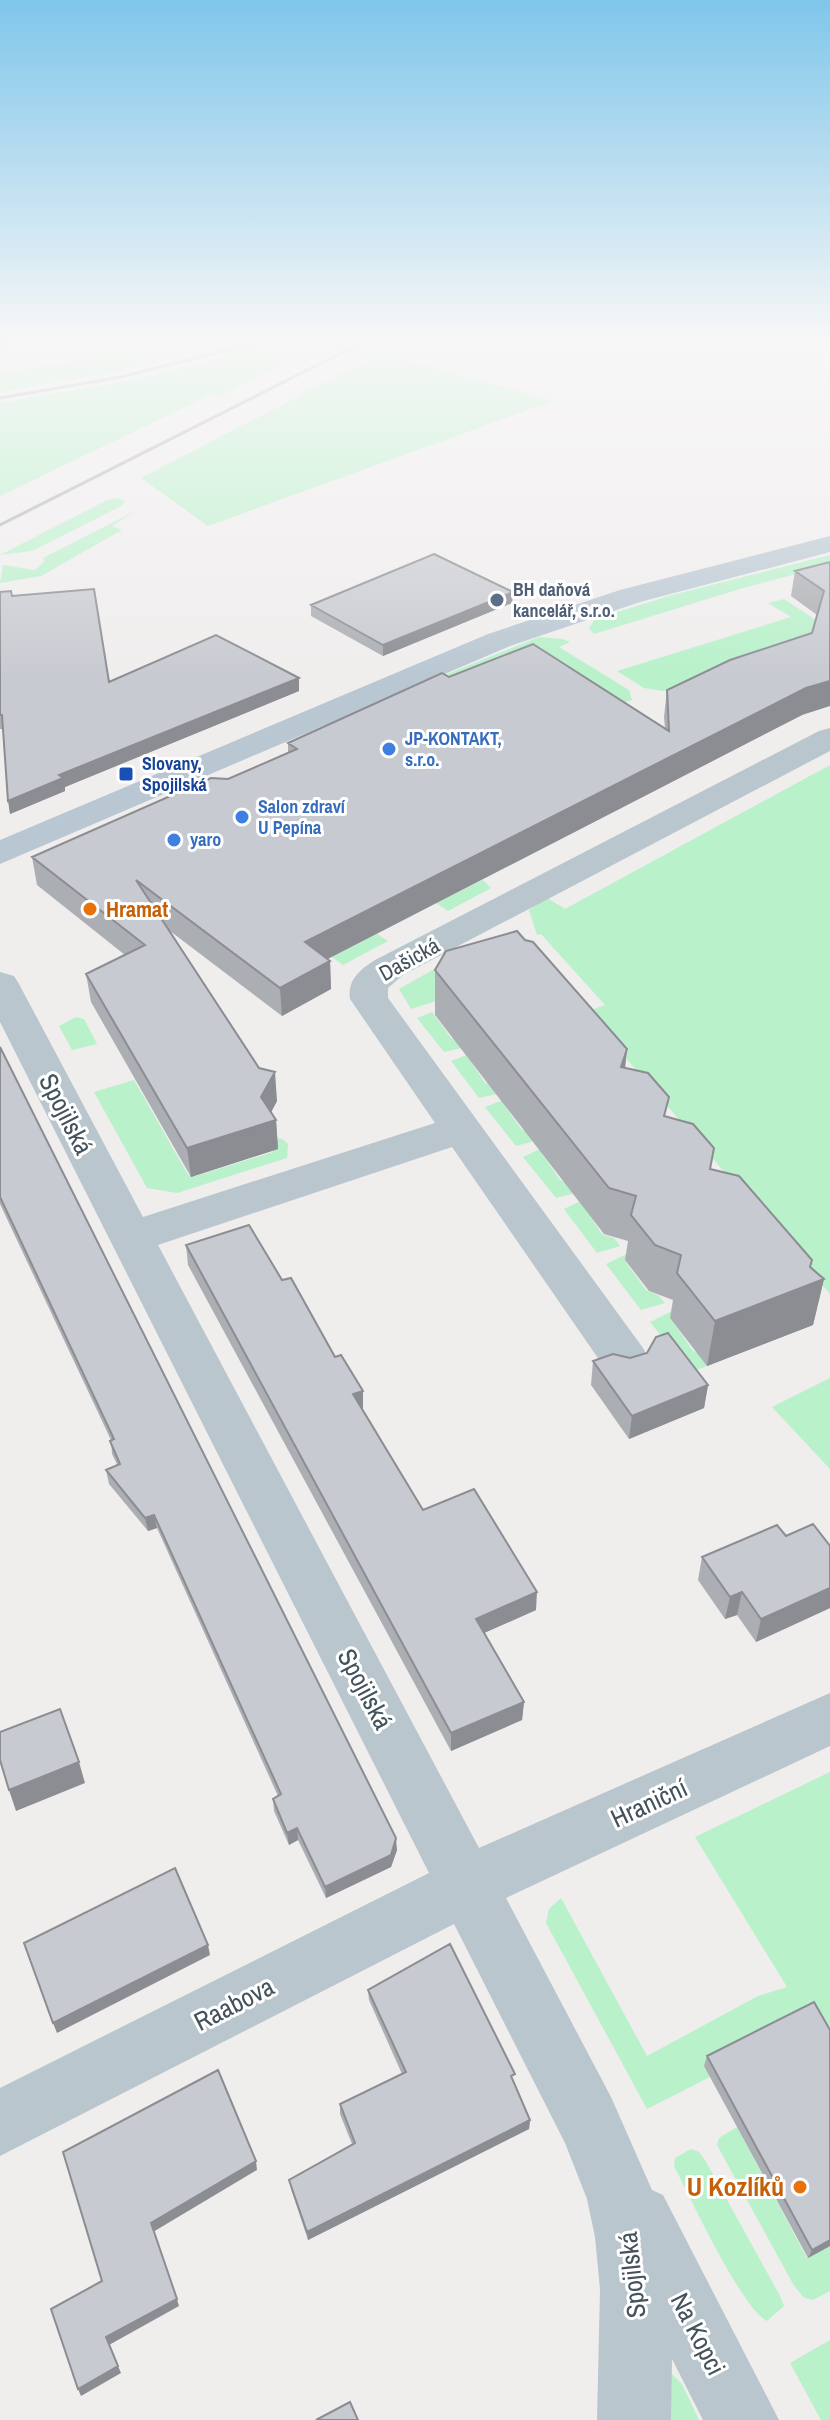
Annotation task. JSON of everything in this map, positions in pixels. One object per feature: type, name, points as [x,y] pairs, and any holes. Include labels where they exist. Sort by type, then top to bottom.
[{"type":"main road","points":[[0,853],[499,640],[630,596],[830,544]]},
{"type":"street","name":"Dašická","points":[[461,1129],[369,999],[366,990],[369,982],[390,967],[830,738]]},
{"type":"street","name":"Spojilská","points":[[0,984],[588,2120],[624,2208],[634,2255],[638,2321],[634,2420]]},
{"type":"street","points":[[130,1238],[461,1129],[626,1361]]},
{"type":"street","name":"Hraniční","points":[[467,1885],[830,1719]]},
{"type":"street","name":"Raabova","points":[[0,2123],[467,1885]]},
{"type":"street","name":"Na Kopci","points":[[588,2120],[742,2420]]},
{"type":"green space","points":[[0,454],[87,454],[0,496]]},
{"type":"green space","points":[[187,454],[407,454],[208,526],[141,478]]},
{"type":"green space","points":[[118,498],[125,501],[123,505],[32,551],[0,555],[107,500]]},
{"type":"green space","points":[[137,510],[112,526],[122,530],[41,576],[0,583],[3,565],[35,570],[45,561],[43,558]]},
{"type":"green space","points":[[830,555],[830,565],[594,634],[589,628],[595,619],[672,595]]},
{"type":"green space","points":[[784,599],[819,622],[830,643],[663,691],[644,688],[617,671],[791,617],[768,603]]},
{"type":"green space","points":[[539,637],[570,642],[559,647],[629,690],[632,700],[611,707],[437,678]]},
{"type":"green space","points":[[830,765],[830,1294],[586,1012],[605,1005],[541,934],[537,935],[529,910],[546,897],[565,909]]},
{"type":"green space","points":[[483,880],[491,888],[448,911],[436,903]]},
{"type":"green space","points":[[377,934],[388,941],[343,965],[332,957]]},
{"type":"green space","points":[[482,942],[519,975],[411,1009],[399,989]]},
{"type":"green space","points":[[432,1012],[451,1038],[466,1047],[444,1052],[417,1018]]},
{"type":"green space","points":[[76,1017],[84,1019],[97,1044],[72,1050],[59,1026]]},
{"type":"green space","points":[[471,1053],[469,1059],[485,1083],[495,1085],[501,1093],[479,1098],[451,1061]]},
{"type":"green space","points":[[134,1080],[188,1175],[196,1176],[273,1152],[276,1138],[288,1144],[287,1158],[177,1193],[147,1188],[94,1092]]},
{"type":"green space","points":[[506,1099],[504,1105],[522,1130],[532,1133],[538,1140],[516,1146],[485,1107]]},
{"type":"green space","points":[[544,1147],[542,1154],[560,1180],[572,1184],[579,1192],[556,1198],[523,1157]]},
{"type":"green space","points":[[585,1199],[583,1206],[602,1234],[614,1238],[620,1246],[597,1253],[564,1209]]},
{"type":"green space","points":[[627,1254],[625,1261],[646,1290],[665,1303],[641,1310],[606,1264]]},
{"type":"green space","points":[[672,1311],[671,1319],[693,1351],[706,1355],[713,1364],[690,1372],[650,1322]]},
{"type":"green space","points":[[830,1378],[830,1469],[772,1407]]},
{"type":"green space","points":[[830,1772],[830,2047],[710,2077],[647,2109],[546,1923],[549,1909],[561,1898],[647,2056],[758,1996],[787,1987],[695,1837]]},
{"type":"green space","points":[[737,2127],[807,2258],[830,2246],[830,2291],[813,2300],[803,2297],[793,2284],[717,2145],[719,2138]]},
{"type":"green space","points":[[691,2149],[699,2152],[705,2160],[780,2296],[784,2306],[767,2321],[756,2312],[731,2275],[674,2166],[675,2158]]},
{"type":"green space","points":[[830,2340],[830,2420],[821,2420],[790,2363]]},
{"type":"green space","points":[[672,2374],[682,2384],[699,2420],[664,2420],[668,2376]]},
{"type":"building","points":[[434,554],[513,592],[383,645],[311,605]]},
{"type":"building","points":[[830,562],[830,681],[806,688],[305,942],[330,961],[280,988],[136,880],[259,1068],[275,1072],[261,1097],[276,1120],[187,1148],[86,974],[145,945],[32,857],[211,778],[228,779],[297,749],[288,743],[442,673],[449,677],[533,644],[669,731],[667,690],[730,660],[812,633],[824,591],[795,571]]},
{"type":"building","points":[[94,589],[109,682],[216,635],[299,678],[59,775],[63,778],[8,801],[0,715],[0,592],[11,591],[12,596]]},
{"type":"building","points":[[517,931],[525,940],[533,942],[627,1049],[621,1067],[648,1073],[669,1097],[664,1116],[693,1124],[714,1148],[710,1169],[739,1176],[812,1260],[810,1267],[824,1279],[715,1321],[677,1273],[681,1255],[655,1245],[631,1215],[636,1196],[609,1188],[435,970],[446,951]]},
{"type":"building","points":[[0,1047],[396,1838],[391,1855],[325,1887],[297,1828],[287,1833],[273,1799],[281,1794],[154,1515],[145,1518],[106,1470],[120,1464],[110,1441],[114,1439],[0,1197]]},
{"type":"building","points":[[249,1225],[282,1280],[291,1278],[335,1357],[341,1355],[363,1391],[353,1394],[423,1510],[474,1489],[537,1592],[476,1619],[524,1702],[451,1733],[186,1245]]},
{"type":"building","points":[[668,1333],[708,1385],[632,1416],[593,1361],[613,1354],[630,1358],[647,1353],[656,1337]]},
{"type":"building","points":[[813,1524],[830,1546],[830,1588],[761,1619],[742,1592],[730,1597],[702,1557],[777,1525],[786,1536]]},
{"type":"building","points":[[60,1709],[79,1762],[9,1790],[0,1760],[0,1732]]},
{"type":"building","points":[[175,1868],[208,1945],[53,2023],[24,1943]]},
{"type":"building","points":[[450,1944],[515,2074],[511,2076],[530,2120],[307,2232],[289,2180],[355,2143],[340,2104],[406,2072],[368,1990]]},
{"type":"building","name":"U Kozlíků","points":[[814,2002],[830,2030],[830,2240],[812,2250],[707,2056]]},
{"type":"building","points":[[218,2070],[256,2161],[151,2223],[177,2299],[106,2337],[118,2366],[78,2389],[51,2309],[102,2281],[63,2152]]},
{"type":"building","points":[[350,2402],[358,2420],[316,2420]]},
{"type":"railway","points":[[0,525],[141,454]]},
{"type":"place","name":"BH daňová kancelář, s.r.o.","points":[[497,600]]},
{"type":"place","name":"JP-KONTAKT, s.r.o.","points":[[389,749]]},
{"type":"place","name":"Slovany, Spojilská","points":[[126,774]]},
{"type":"place","name":"Salon zdraví U Pepína","points":[[242,817]]},
{"type":"place","name":"yaro","points":[[174,840]]},
{"type":"place","name":"Hramat","points":[[90,909]]},
{"type":"place","name":"U Kozlíků","points":[[800,2187]]}]
